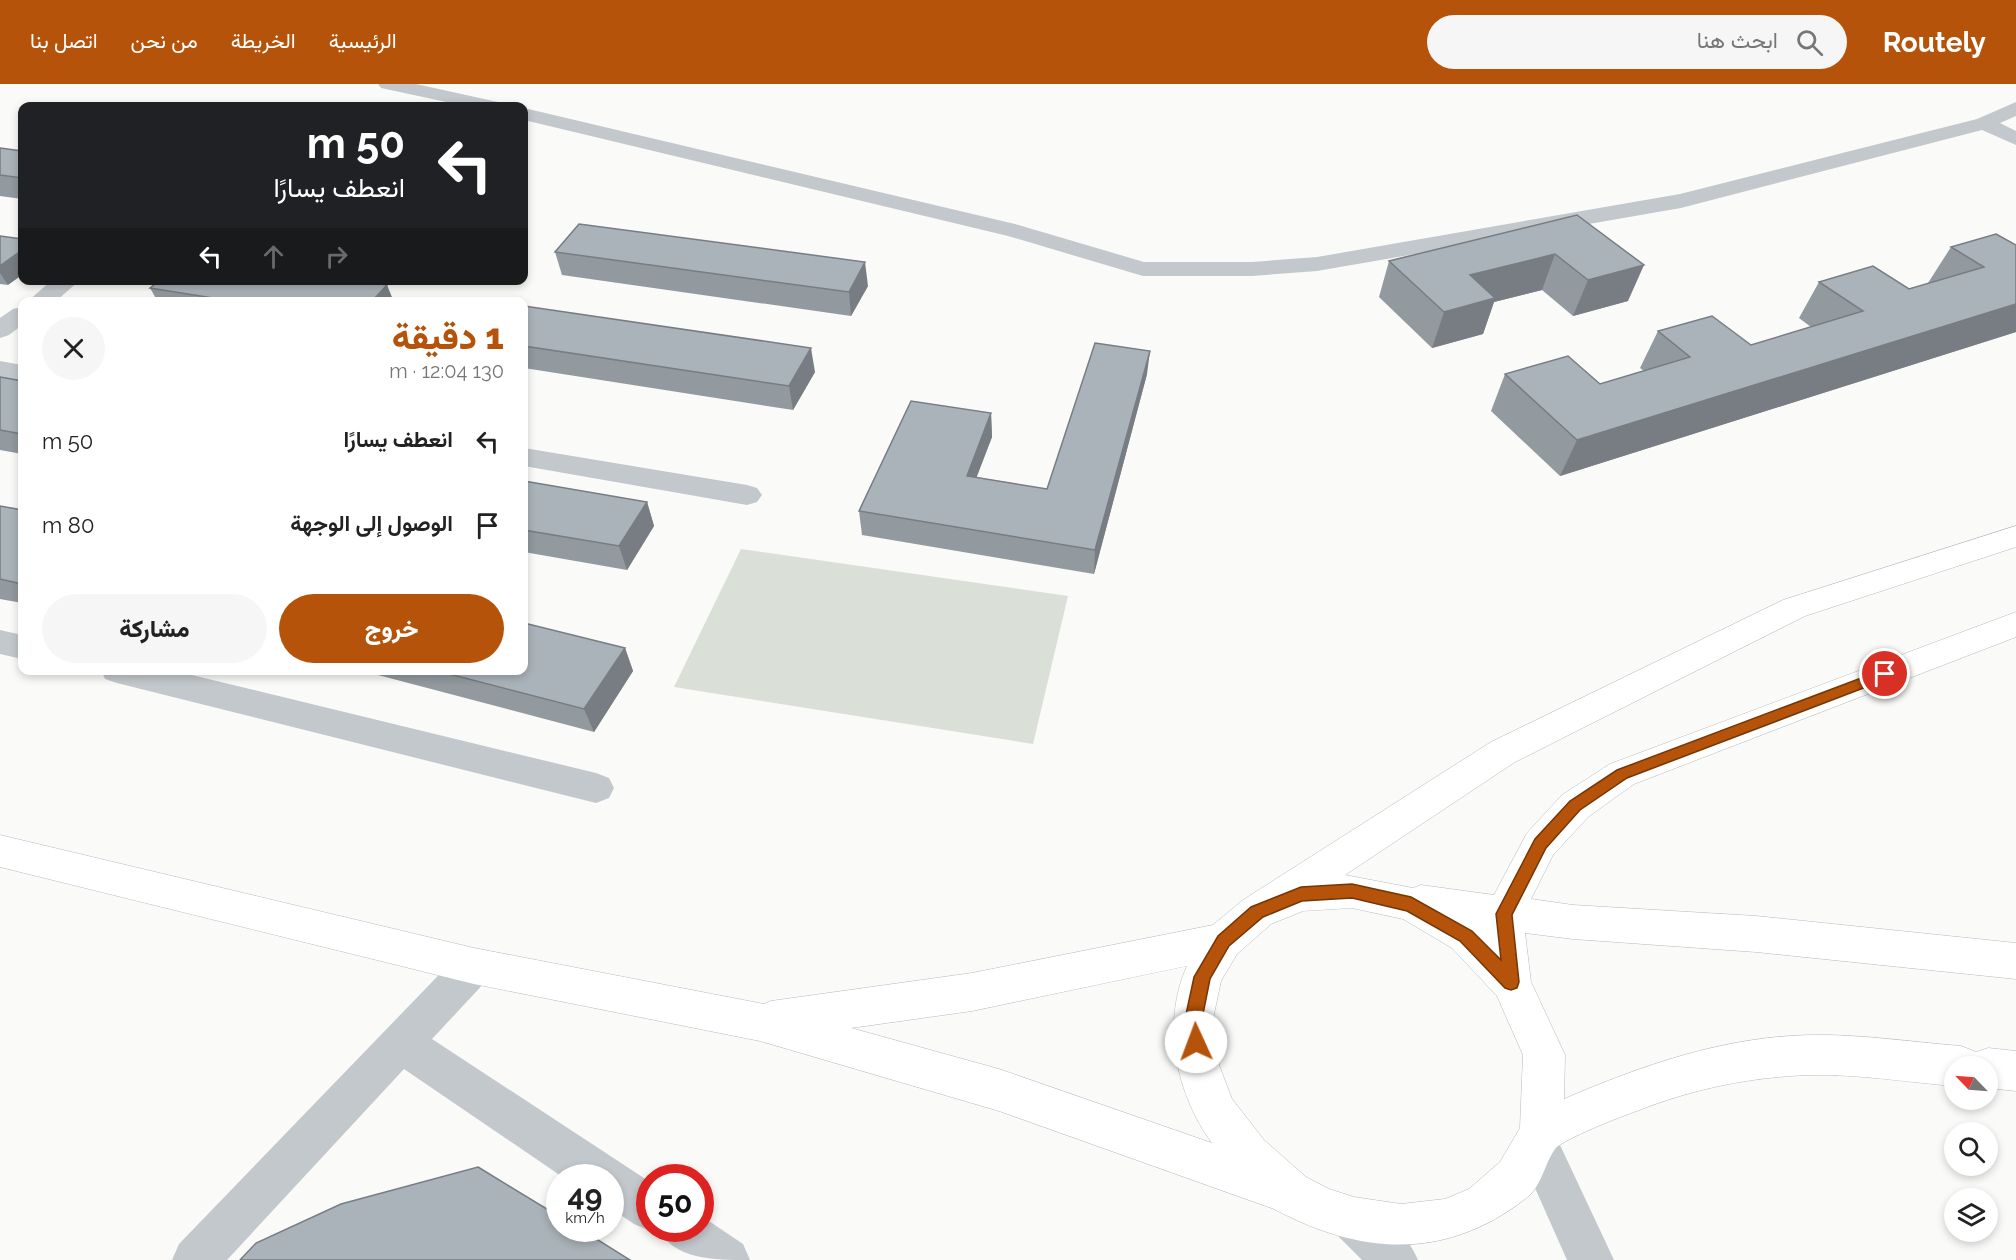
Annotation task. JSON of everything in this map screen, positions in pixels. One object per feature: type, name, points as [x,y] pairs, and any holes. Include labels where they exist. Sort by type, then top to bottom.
[{"type":"main road","points":[[1290,1193],[1248,1156],[1216,1113],[1198,1065],[1193,1019],[1202,977],[1223,941],[1257,912],[1503,752],[1794,608],[2016,536]]},
{"type":"main road","points":[[0,851],[474,966],[760,1022],[999,1090],[1290,1193],[1320,1209],[1354,1221],[1401,1227],[1446,1222],[1485,1204],[1516,1178],[1539,1138],[1544,1055],[1511,982],[1504,914],[1540,844],[1575,806],[1622,774],[2016,624]]},
{"type":"main road","points":[[1257,912],[1301,894],[1352,891],[1504,914],[1756,934],[2016,962]]},
{"type":"main road","points":[[1352,891],[1411,904],[1466,936],[1511,982]]},
{"type":"main road","points":[[760,1022],[972,992],[1223,941]]},
{"type":"main road","points":[[1539,1138],[1605,1101],[1670,1077],[1738,1062],[1810,1055],[1944,1065]]},
{"type":"main road","points":[[1998,1069],[2016,1071]]},
{"type":"street","points":[[388,84],[472,102]]},
{"type":"street","points":[[528,115],[1014,231],[1143,269],[1252,269],[1317,264],[1670,203],[1984,123],[2016,108]]},
{"type":"street","points":[[1984,123],[2016,139]]},
{"type":"street","points":[[46,297],[61,285]]},
{"type":"street","points":[[0,330],[18,317]]},
{"type":"street","points":[[0,369],[18,372]]},
{"type":"street","points":[[528,458],[747,495]]},
{"type":"street","points":[[0,642],[18,646]]},
{"type":"street","points":[[137,675],[596,788]]},
{"type":"street","points":[[195,1260],[474,966]]},
{"type":"street","points":[[400,1042],[582,1164]]},
{"type":"street","points":[[1539,1138],[1591,1260]]},
{"type":"street","points":[[1354,1221],[1395,1260]]},
{"type":"street","points":[[701,1242],[727,1260]]},
{"type":"shaded area","points":[[741,549],[1068,596],[1033,744],[674,687]]},
{"type":"building","points":[[0,148],[18,150],[18,177],[0,175]]},
{"type":"building","points":[[1577,215],[1644,265],[1588,280],[1555,254],[1470,275],[1495,298],[1444,312],[1389,261]]},
{"type":"building","points":[[579,224],[865,262],[849,292],[555,252]]},
{"type":"building","points":[[1996,234],[2016,245],[2016,304],[1577,440],[1505,374],[1568,356],[1600,384],[1690,357],[1658,331],[1712,316],[1751,345],[1863,311],[1819,282],[1873,266],[1909,289],[1984,267],[1951,247]]},
{"type":"building","points":[[0,236],[18,238],[18,253],[0,266]]},
{"type":"building","points":[[154,285],[387,285],[376,297],[207,297],[150,288]]},
{"type":"building","points":[[528,307],[811,348],[789,386],[528,347]]},
{"type":"building","points":[[1095,343],[1150,351],[1095,550],[859,511],[911,401],[991,413],[967,476],[1047,489]]},
{"type":"building","points":[[0,377],[18,380],[18,433],[0,430]]},
{"type":"building","points":[[528,482],[647,502],[619,546],[528,531]]},
{"type":"building","points":[[0,506],[18,509],[18,583],[0,579]]},
{"type":"building","points":[[528,624],[625,648],[584,709],[453,675],[528,675]]},
{"type":"building","points":[[478,1167],[546,1208],[546,1242],[601,1242],[630,1260],[240,1260],[256,1243],[341,1204]]},
{"type":"route","points":[[1196,1042],[1193,1019],[1202,977],[1223,941],[1257,912],[1301,894],[1352,891],[1411,904],[1466,936],[1511,982],[1504,914],[1540,844],[1575,806],[1622,774],[1885,674]]}]
